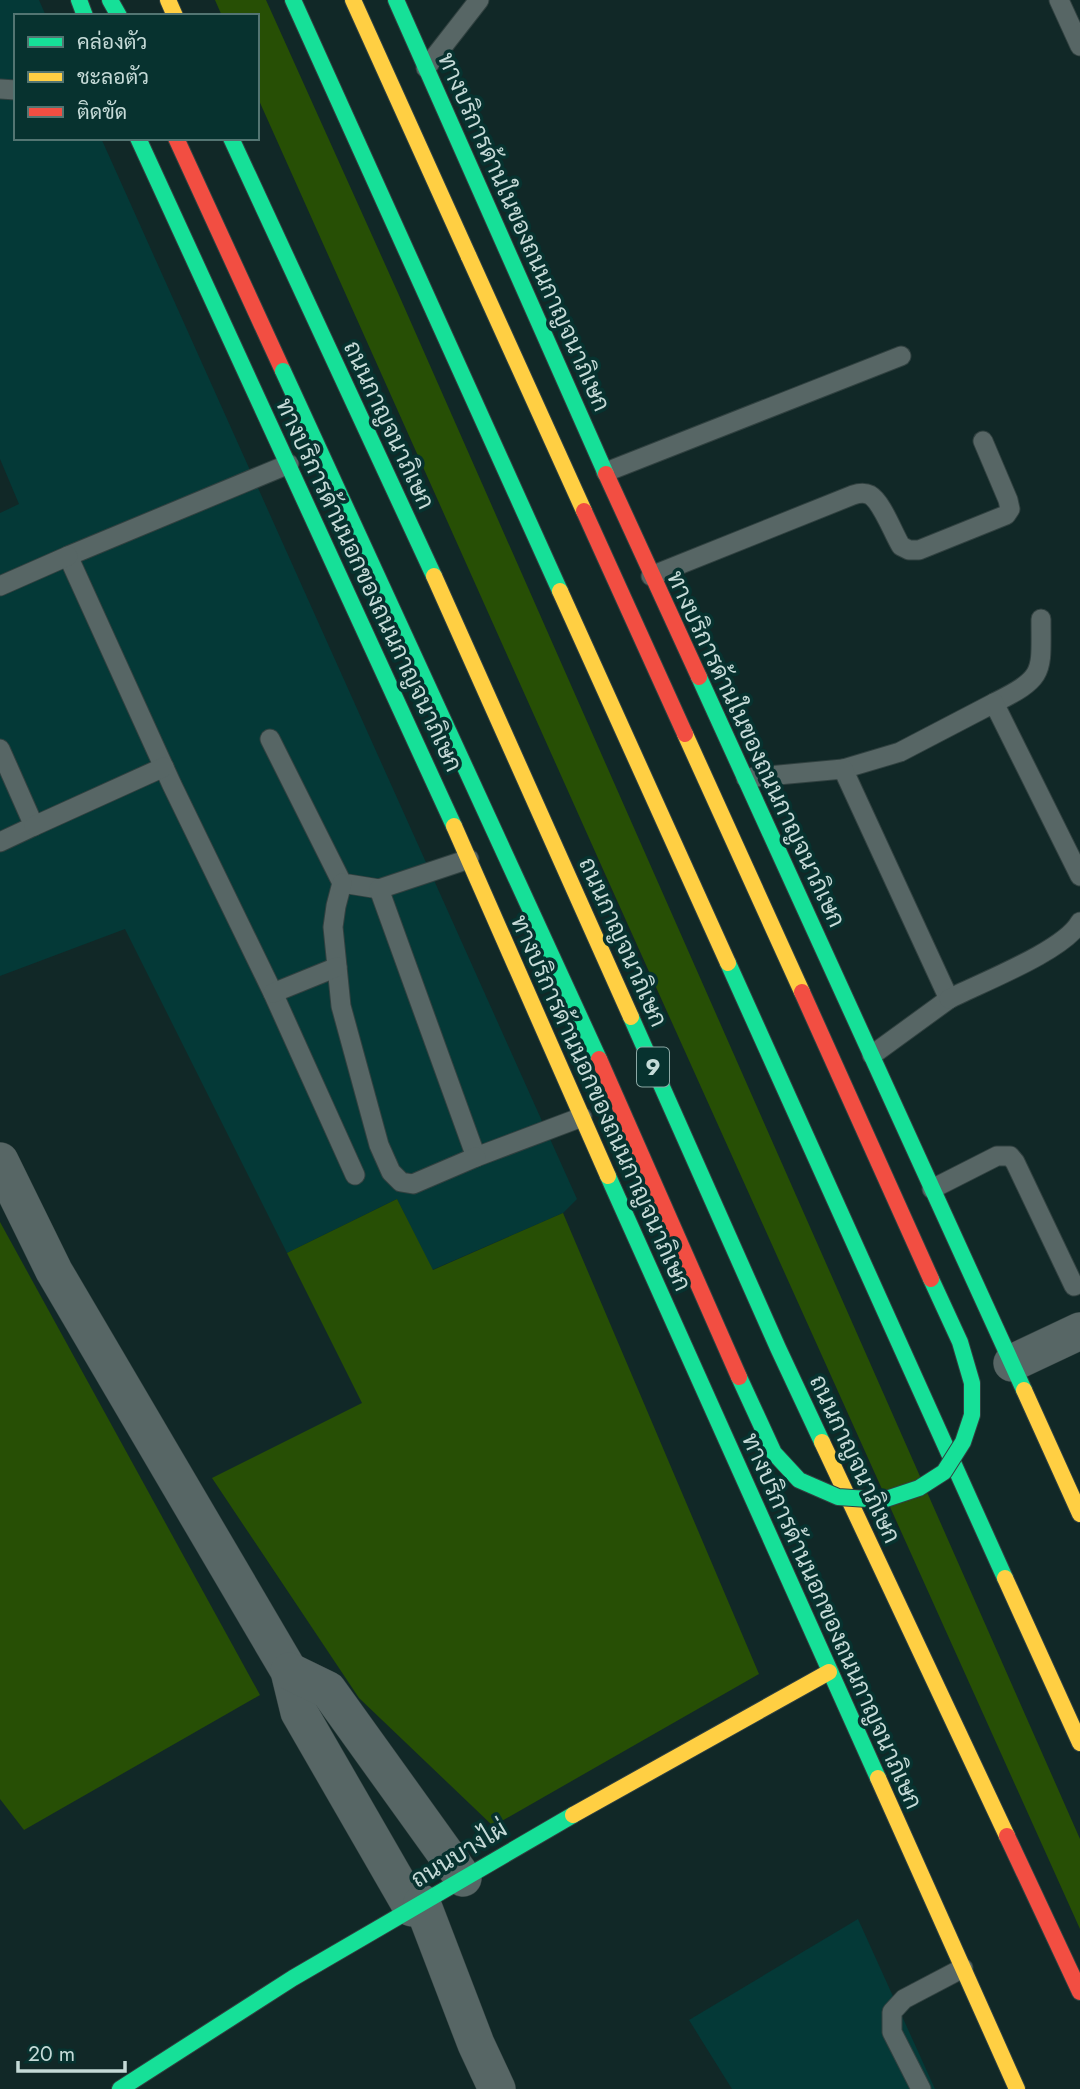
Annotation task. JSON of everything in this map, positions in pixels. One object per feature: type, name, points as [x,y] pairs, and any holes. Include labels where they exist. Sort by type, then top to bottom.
[{"type":"main road","points":[[293,0],[1080,1743]]},
{"type":"main road","points":[[177,140],[636,1140],[774,1453],[799,1480],[838,1497],[883,1500],[919,1488],[944,1472],[963,1442],[971,1415],[972,1383],[960,1342],[353,0]]},
{"type":"main road","name":"ทางบริการด้านในของถนนกาญจนาภิเษก","points":[[396,0],[651,576],[746,778],[1080,1514]]},
{"type":"main road","name":"ทางบริการด้านนอกของถนนกาญจนาภิเษก","points":[[139,140],[469,859],[1017,2089]]},
{"type":"main road","name":"ถนนกาญจนาภิเษก","points":[[233,140],[473,661],[778,1348],[1080,1993]]},
{"type":"main road","name":"ถนนบางไผ่","points":[[120,2089],[221,2022],[417,1905],[540,1833],[829,1672]]},
{"type":"street","points":[[0,1161],[54,1270],[289,1671],[299,1712],[417,1905],[497,2089]]},
{"type":"street","points":[[1012,1363],[1080,1331]]},
{"type":"street","points":[[289,1671],[328,1690],[463,1878]]},
{"type":"lane","points":[[426,68],[479,0]]},
{"type":"lane","points":[[1059,0],[1080,46]]},
{"type":"lane","points":[[606,472],[901,356]]},
{"type":"lane","points":[[651,576],[862,493],[869,494],[876,500],[901,546],[909,550],[919,550],[1006,515],[1010,509],[1008,500],[983,440]]},
{"type":"lane","points":[[0,586],[289,464]]},
{"type":"lane","points":[[68,556],[164,767],[273,993],[355,1175]]},
{"type":"lane","points":[[746,778],[843,769],[900,752],[1021,690],[1034,679],[1041,663],[1041,619]]},
{"type":"lane","points":[[994,703],[1080,876]]},
{"type":"lane","points":[[270,738],[342,883],[333,927],[341,1006],[379,1145],[391,1172],[401,1182],[413,1184],[582,1117]]},
{"type":"lane","points":[[0,748],[34,826]]},
{"type":"lane","points":[[0,842],[164,767]]},
{"type":"lane","points":[[843,769],[948,999]]},
{"type":"lane","points":[[342,883],[379,889],[469,859]]},
{"type":"lane","points":[[379,889],[476,1157]]},
{"type":"lane","points":[[872,1055],[948,999],[1049,951],[1076,930],[1080,922]]},
{"type":"lane","points":[[273,993],[337,967]]},
{"type":"lane","points":[[932,1189],[997,1156],[1010,1156],[1074,1286]]},
{"type":"lane","points":[[921,2089],[892,2032],[892,2012],[904,1999],[963,1968]]},
{"type":"shaded area","points":[[0,0],[39,0],[45,14],[14,14],[14,140],[102,140],[577,1199],[563,1213],[432,1270],[397,1199],[287,1253],[125,929],[0,976],[0,513],[19,504],[0,459]]},
{"type":"shaded area","points":[[858,1919],[935,2089],[732,2089],[689,2020]]},
{"type":"green space","points":[[215,0],[266,0],[398,293],[1080,1839],[1080,1929],[259,100],[259,14],[221,14]]},
{"type":"green space","points":[[397,1199],[433,1270],[563,1213],[759,1674],[493,1826],[359,1698],[212,1478],[362,1403],[287,1253]]},
{"type":"green space","points":[[0,1222],[260,1695],[24,1830],[0,1799]]},
{"type":"traffic: fast","points":[[79,0],[84,14]]},
{"type":"traffic: fast","points":[[110,0],[118,14]]},
{"type":"traffic: fast","points":[[293,0],[560,591]]},
{"type":"traffic: fast","points":[[396,0],[606,474]]},
{"type":"traffic: fast","points":[[139,140],[454,826]]},
{"type":"traffic: fast","points":[[232,140],[434,576]]},
{"type":"traffic: fast","points":[[283,371],[599,1059]]},
{"type":"traffic: fast","points":[[699,677],[1024,1390]]},
{"type":"traffic: fast","points":[[728,963],[1005,1578]]},
{"type":"traffic: fast","points":[[631,1017],[822,1442]]},
{"type":"traffic: fast","points":[[608,1176],[878,1778]]},
{"type":"traffic: fast","points":[[739,1377],[774,1453],[799,1480],[838,1497],[883,1500],[919,1488],[944,1472],[963,1442],[972,1415],[972,1383],[960,1342],[931,1279]]},
{"type":"traffic: fast","points":[[120,2089],[293,1978],[573,1815]]},
{"type":"traffic: slow","points":[[168,0],[174,14]]},
{"type":"traffic: slow","points":[[353,0],[469,257]]},
{"type":"traffic: slow","points":[[469,257],[584,511]]},
{"type":"traffic: slow","points":[[434,576],[631,1017]]},
{"type":"traffic: slow","points":[[560,591],[728,963]]},
{"type":"traffic: slow","points":[[685,734],[802,992]]},
{"type":"traffic: slow","points":[[454,826],[608,1176]]},
{"type":"traffic: slow","points":[[1024,1390],[1080,1514]]},
{"type":"traffic: slow","points":[[822,1442],[1007,1836]]},
{"type":"traffic: slow","points":[[1005,1578],[1080,1743]]},
{"type":"traffic: slow","points":[[573,1815],[829,1672]]},
{"type":"traffic: slow","points":[[878,1778],[1017,2089]]},
{"type":"traffic: jam","points":[[177,140],[283,371]]},
{"type":"traffic: jam","points":[[606,474],[699,677]]},
{"type":"traffic: jam","points":[[584,511],[685,734]]},
{"type":"traffic: jam","points":[[802,992],[931,1279]]},
{"type":"traffic: jam","points":[[599,1059],[739,1377]]},
{"type":"traffic: jam","points":[[1007,1836],[1080,1992]]}]
